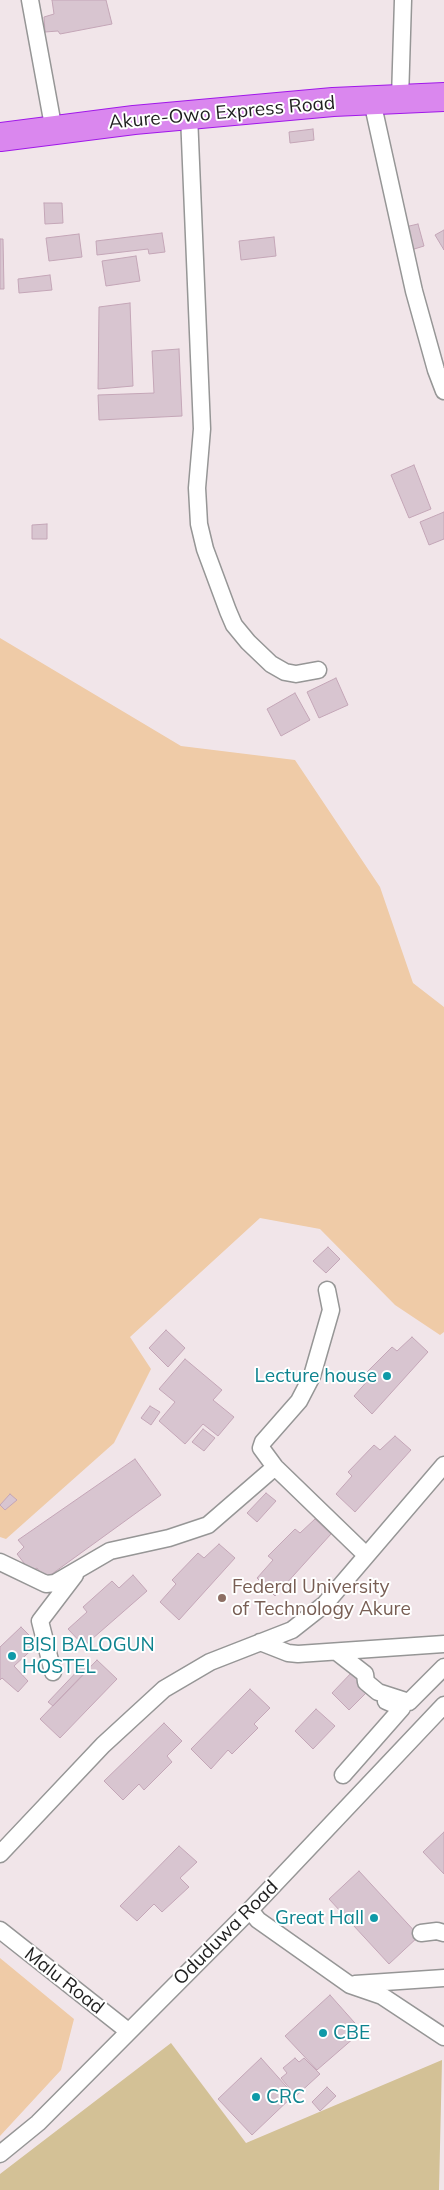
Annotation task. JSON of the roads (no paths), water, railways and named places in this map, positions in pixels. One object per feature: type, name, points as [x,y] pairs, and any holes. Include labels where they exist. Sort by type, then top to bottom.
[{"type":"highway","name":"Akure-Owo Express Road","points":[[0,137],[189,115],[333,102],[444,97]]},
{"type":"street","points":[[30,0],[54,131]]},
{"type":"street","points":[[400,99],[403,0]]},
{"type":"street","points":[[372,101],[414,291],[436,370],[444,391]]},
{"type":"street","points":[[189,115],[202,429],[197,488],[198,524],[205,549],[234,625],[248,642],[272,664],[285,672],[296,674],[318,670]]},
{"type":"street","points":[[327,1290],[331,1310],[312,1376],[299,1401],[262,1442],[261,1448],[275,1467],[366,1555]]},
{"type":"street","points":[[0,1854],[103,1745],[164,1689],[210,1662],[292,1630],[325,1604],[444,1465]]},
{"type":"street","points":[[0,1562],[46,1584],[61,1580],[110,1551],[190,1532],[208,1525],[275,1467]]},
{"type":"street","points":[[53,1672],[40,1622],[81,1567]]},
{"type":"street","points":[[260,1642],[288,1653],[338,1653],[444,1644]]},
{"type":"street","points":[[338,1653],[365,1674],[366,1682],[386,1702],[402,1708],[343,1775]]},
{"type":"street","points":[[378,1692],[409,1702],[444,1667]]},
{"type":"street","name":"Oduduwa Road","points":[[0,2154],[38,2123],[250,1910],[444,1705]]},
{"type":"street","points":[[250,1910],[258,1920],[350,1985],[382,1996],[444,2037]]},
{"type":"street","name":"Malu Road","points":[[0,1930],[128,2032]]},
{"type":"street","points":[[421,1932],[437,1930],[444,1932]]},
{"type":"street","points":[[350,1985],[444,1978]]},
{"type":"place","name":"Lecture house","points":[[387,1376]]},
{"type":"place","name":"Federal University of Technology Akure","points":[[222,1598]]},
{"type":"place","name":"BISI BALOGUN HOSTEL","points":[[12,1656]]},
{"type":"place","name":"Great Hall","points":[[374,1918]]},
{"type":"place","name":"CBE","points":[[323,2033]]},
{"type":"place","name":"CRC","points":[[256,2097]]}]
